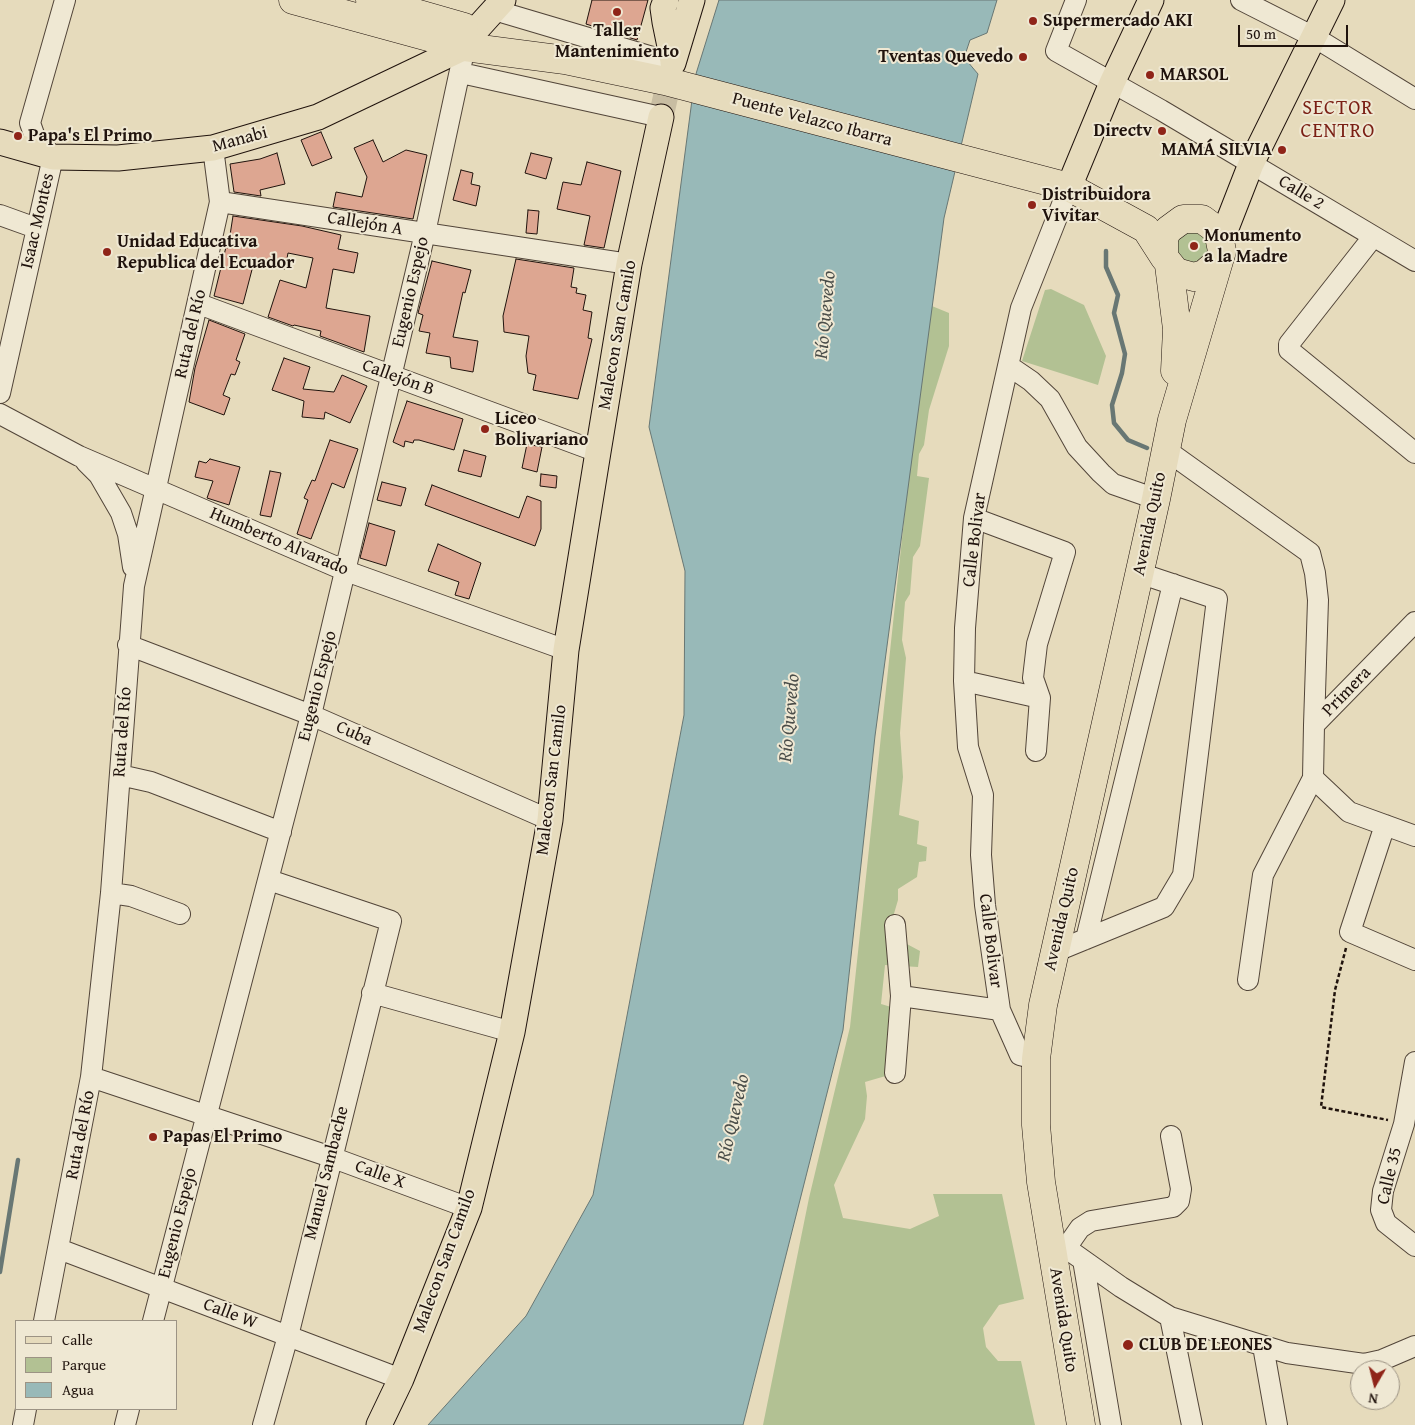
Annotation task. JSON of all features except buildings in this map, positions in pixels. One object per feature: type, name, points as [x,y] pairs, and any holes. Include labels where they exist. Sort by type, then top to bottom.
[{"type":"highway","points":[[293,0],[467,50]]},
{"type":"highway","points":[[370,0],[467,50]]},
{"type":"highway","name":"Puente Velazco Ibarra","points":[[467,50],[565,60],[623,71],[679,75],[1000,171],[1069,188],[1121,215]]},
{"type":"highway","points":[[1121,215],[1155,222],[1175,223]]},
{"type":"highway","points":[[1121,215],[1146,229],[1166,261],[1185,276],[1194,277],[1204,274],[1220,251],[1218,232],[1211,224],[1202,219],[1183,219],[1175,223],[1164,238],[1166,261]]},
{"type":"highway","name":"Avenida Quito","points":[[1081,1425],[1059,1249],[1041,1182],[1036,1124],[1036,1059],[1043,1005],[1054,952],[1140,573],[1172,420],[1220,251]]},
{"type":"highway","name":"Avenida Quito","points":[[1166,261],[1178,329],[1172,420]]},
{"type":"main road","points":[[666,0],[663,8],[665,22],[679,75]]},
{"type":"main road","points":[[679,75],[692,0]]},
{"type":"main road","name":"Calle Bolivar","points":[[1069,188],[1112,83],[1152,0]]},
{"type":"main road","points":[[1220,251],[1251,164],[1332,0]]},
{"type":"main road","points":[[467,50],[498,5]]},
{"type":"main road","name":"Manabi","points":[[0,142],[53,157],[118,158],[213,148],[318,117],[467,50]]},
{"type":"main road","name":"Malecon San Camilo","points":[[380,1425],[401,1379],[468,1208],[512,1032],[550,820],[566,650],[598,452],[629,264],[661,117]]},
{"type":"street","name":"Isaac Montes","points":[[0,394],[53,157],[35,137],[30,122],[66,0]]},
{"type":"street","name":"Calle 2","points":[[1076,0],[1056,51],[1415,262]]},
{"type":"street","points":[[1241,0],[1314,37],[1415,99]]},
{"type":"street","points":[[498,5],[679,75]]},
{"type":"street","points":[[467,50],[661,117]]},
{"type":"street","name":"Eugenio Espejo","points":[[153,1320],[311,715],[467,50]]},
{"type":"street","name":"Ruta del Río","points":[[44,1320],[92,1077],[111,893],[128,645],[134,586],[199,304],[220,202],[213,148]]},
{"type":"street","name":"Calle Bolivar","points":[[1036,1059],[1020,1055],[1000,1010],[985,905],[981,855],[983,795],[968,747],[964,681],[965,628],[974,518],[1010,366],[1021,308],[1069,188]]},
{"type":"street","name":"Callejón A","points":[[220,202],[629,264]]},
{"type":"street","points":[[0,215],[36,228]]},
{"type":"street","points":[[1373,237],[1290,344],[1289,350],[1415,454]]},
{"type":"street","name":"Callejón B","points":[[199,304],[598,452]]},
{"type":"street","points":[[1010,366],[1031,381],[1050,399],[1077,447],[1101,474],[1113,484],[1156,499]]},
{"type":"street","name":"Humberto Alvarado","points":[[0,414],[79,456],[346,571],[566,650]]},
{"type":"street","points":[[1166,450],[1310,553],[1316,573],[1318,600],[1314,725]]},
{"type":"street","points":[[79,456],[99,475],[121,513],[128,534],[134,586]]},
{"type":"street","points":[[974,518],[1065,552],[1037,644],[1033,678],[1040,698],[1036,751]]},
{"type":"street","points":[[1054,952],[1164,907],[1183,875],[1217,599],[1140,573]]},
{"type":"street","points":[[1086,939],[1173,584]]},
{"type":"street","name":"Primera","points":[[1313,778],[1314,725],[1415,622]]},
{"type":"street","name":"Cuba","points":[[128,645],[311,715],[550,820]]},
{"type":"street","points":[[964,681],[1040,698]]},
{"type":"street","points":[[120,775],[151,782],[281,832]]},
{"type":"street","points":[[1248,980],[1263,874],[1313,778],[1350,812],[1415,836]]},
{"type":"street","points":[[1385,825],[1350,932],[1415,960]]},
{"type":"street","name":"Manuel Sambache","points":[[263,1425],[288,1336],[391,921],[268,880]]},
{"type":"street","points":[[111,893],[131,896],[180,914]]},
{"type":"street","points":[[895,925],[900,996],[895,1073]]},
{"type":"street","points":[[372,993],[512,1032]]},
{"type":"street","points":[[900,996],[1000,1010]]},
{"type":"street","name":"Calle 35","points":[[1415,1062],[1409,1125],[1383,1191],[1381,1210],[1386,1223],[1415,1246]]},
{"type":"street","name":"Calle X","points":[[92,1077],[331,1157],[468,1208]]},
{"type":"street","points":[[1171,1136],[1181,1188],[1179,1201],[1173,1207],[1091,1221],[1080,1228],[1059,1249],[1083,1260],[1170,1317],[1287,1353],[1364,1364],[1382,1360],[1415,1346]]},
{"type":"street","name":"Calle W","points":[[59,1249],[401,1379]]},
{"type":"street","points":[[1083,1260],[1111,1425]]},
{"type":"street","points":[[1170,1317],[1192,1425]]},
{"type":"street","points":[[1263,1346],[1277,1425]]},
{"type":"street","points":[[23,1425],[26,1410]]},
{"type":"street","points":[[125,1425],[129,1410]]},
{"type":"path","points":[[1350,932],[1335,990],[1321,1107],[1409,1125]]},
{"type":"green space","points":[[1178,230],[1210,235],[1209,261],[1183,267],[1170,242]]},
{"type":"green space","points":[[1051,289],[1084,305],[1106,356],[1098,385],[1022,361],[1045,290]]},
{"type":"green space","points":[[927,304],[949,313],[949,346],[929,410],[924,445],[919,454],[917,476],[929,478],[920,546],[913,557],[910,594],[905,602],[902,640],[906,658],[900,733],[903,777],[899,815],[919,821],[917,844],[927,847],[926,861],[919,862],[917,877],[898,889],[898,900],[888,934],[920,951],[918,967],[885,965],[881,1004],[898,1009],[889,1075],[865,1082],[867,1096],[865,1119],[834,1185],[843,1218],[910,1229],[939,1216],[933,1194],[1002,1194],[1024,1299],[999,1305],[983,1328],[986,1347],[998,1361],[1021,1361],[1035,1425],[763,1425],[809,1198],[850,1027]]},
{"type":"water","name":"Río Quevedo","points":[[719,0],[997,0],[987,33],[970,40],[966,52],[967,61],[978,74],[944,218],[875,736],[843,1030],[743,1425],[428,1425],[526,1316],[593,1195],[684,715],[685,571],[649,427],[695,77]]},
{"type":"waterway","points":[[1106,251],[1106,267],[1118,295],[1114,313],[1125,354],[1122,373],[1112,405],[1114,423],[1128,440],[1147,448]]},
{"type":"waterway","points":[[0,1272],[18,1160]]},
{"type":"tunnel","points":[[661,117],[673,63]]},
{"type":"place","name":"Taller Mantenimiento","points":[[617,12]]},
{"type":"place","name":"Supermercado AKI","points":[[1033,21]]},
{"type":"place","name":"Tventas Quevedo","points":[[1023,57]]},
{"type":"place","name":"MARSOL","points":[[1150,75]]},
{"type":"place","name":"Directv","points":[[1162,131]]},
{"type":"place","name":"Papa's El Primo","points":[[18,136]]},
{"type":"place","name":"MAMÁ SILVIA","points":[[1282,150]]},
{"type":"place","name":"Distribuidora Vivitar","points":[[1032,205]]},
{"type":"place","name":"Monumento a la Madre","points":[[1194,246]]},
{"type":"place","name":"Unidad Educativa Republica del Ecuador","points":[[107,252]]},
{"type":"place","name":"Liceo Bolivariano","points":[[485,429]]},
{"type":"place","name":"Papas El Primo","points":[[153,1137]]},
{"type":"place","name":"CLUB DE LEONES","points":[[1128,1345]]},
{"type":"district","name":"SECTOR CENTRO","points":[[1338,120]]}]
